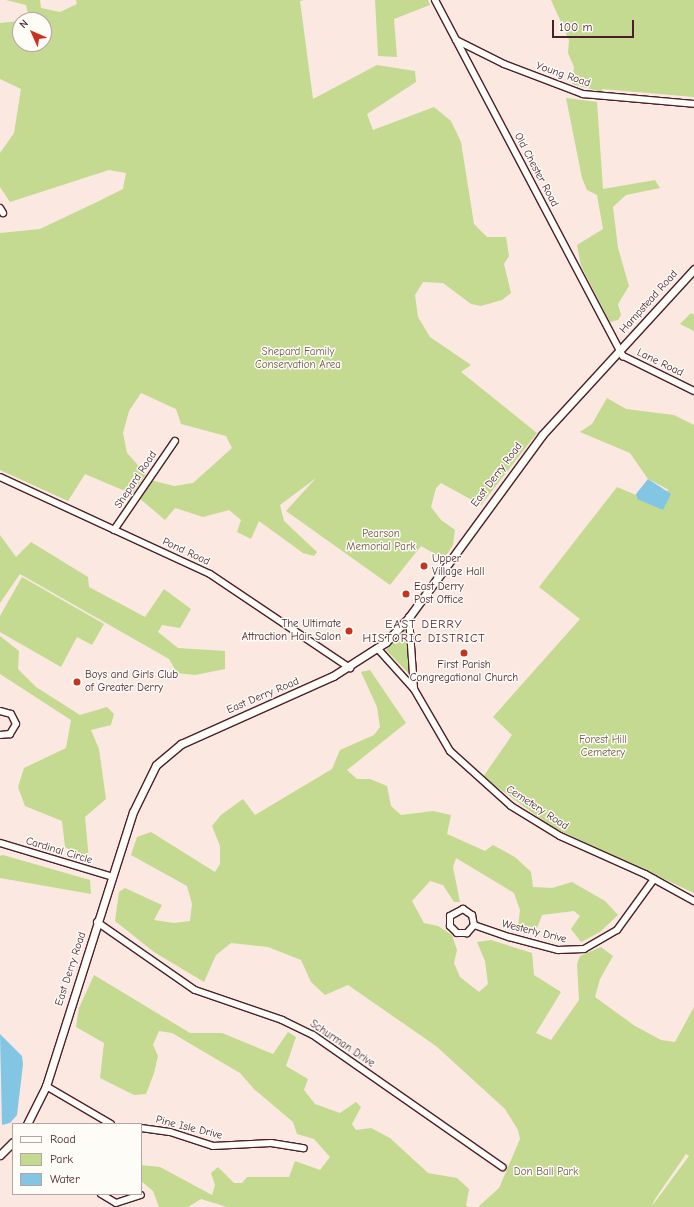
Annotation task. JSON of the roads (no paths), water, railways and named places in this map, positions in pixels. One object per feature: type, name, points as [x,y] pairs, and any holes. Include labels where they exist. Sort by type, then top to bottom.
[{"type":"street","name":"Old Chester Road","points":[[435,0],[620,350]]},
{"type":"street","name":"Young Road","points":[[456,40],[504,64],[583,94],[694,104]]},
{"type":"street","name":"Hampstead Road","points":[[620,350],[694,269]]},
{"type":"street","name":"Lane Road","points":[[620,350],[645,368],[694,391]]},
{"type":"street","name":"East Derry Road","points":[[28,1123],[46,1086],[97,922],[142,788],[165,755],[187,741],[350,668],[378,649],[409,617],[528,452],[620,350]]},
{"type":"street","name":"Shepard Road","points":[[114,530],[175,441]]},
{"type":"street","name":"Pond Road","points":[[0,477],[218,578],[350,668]]},
{"type":"street","points":[[409,617],[414,690]]},
{"type":"street","name":"Cemetery Road","points":[[378,649],[414,690],[450,751],[511,806],[567,840],[654,879],[694,901]]},
{"type":"street","points":[[0,712],[11,714],[16,722],[12,733],[0,736]]},
{"type":"street","name":"Cardinal Circle","points":[[0,843],[113,877]]},
{"type":"street","name":"Westerly Drive","points":[[474,925],[558,950],[584,949],[617,930],[654,879]]},
{"type":"street","points":[[458,910],[466,910],[472,915],[474,925],[467,933],[457,933],[450,926],[450,916],[458,910]]},
{"type":"street","name":"Schurman Drive","points":[[97,922],[195,990],[282,1020],[313,1035],[502,1167]]},
{"type":"street","points":[[46,1086],[108,1123]]},
{"type":"street","name":"Pine Isle Drive","points":[[142,1128],[170,1132],[213,1146],[271,1143],[304,1148]]},
{"type":"street","points":[[0,1155],[12,1143]]},
{"type":"street","points":[[103,1195],[116,1203],[141,1195]]},
{"type":"water","points":[[648,479],[671,494],[663,510],[637,499],[636,494]]},
{"type":"water","points":[[0,1034],[22,1056],[23,1064],[17,1115],[10,1123],[2,1125]]},
{"type":"place","name":"Upper Village Hall","points":[[424,566]]},
{"type":"place","name":"East Derry Post Office","points":[[406,594]]},
{"type":"place","name":"The Ultimate Attraction Hair Salon","points":[[349,631]]},
{"type":"place","name":"First Parish Congregational Church","points":[[464,653]]},
{"type":"place","name":"Boys and Girls Club of Greater Derry","points":[[77,682]]},
{"type":"district","name":"EAST DERRY HISTORIC DISTRICT","points":[[424,632]]},
{"type":"park label","name":"Shepard Family Conservation Area","points":[[298,359]]},
{"type":"park label","name":"Pearson Memorial Park","points":[[381,541]]},
{"type":"park label","name":"Forest Hill Cemetery","points":[[603,747]]},
{"type":"park label","name":"Don Ball Park","points":[[546,1172]]}]
